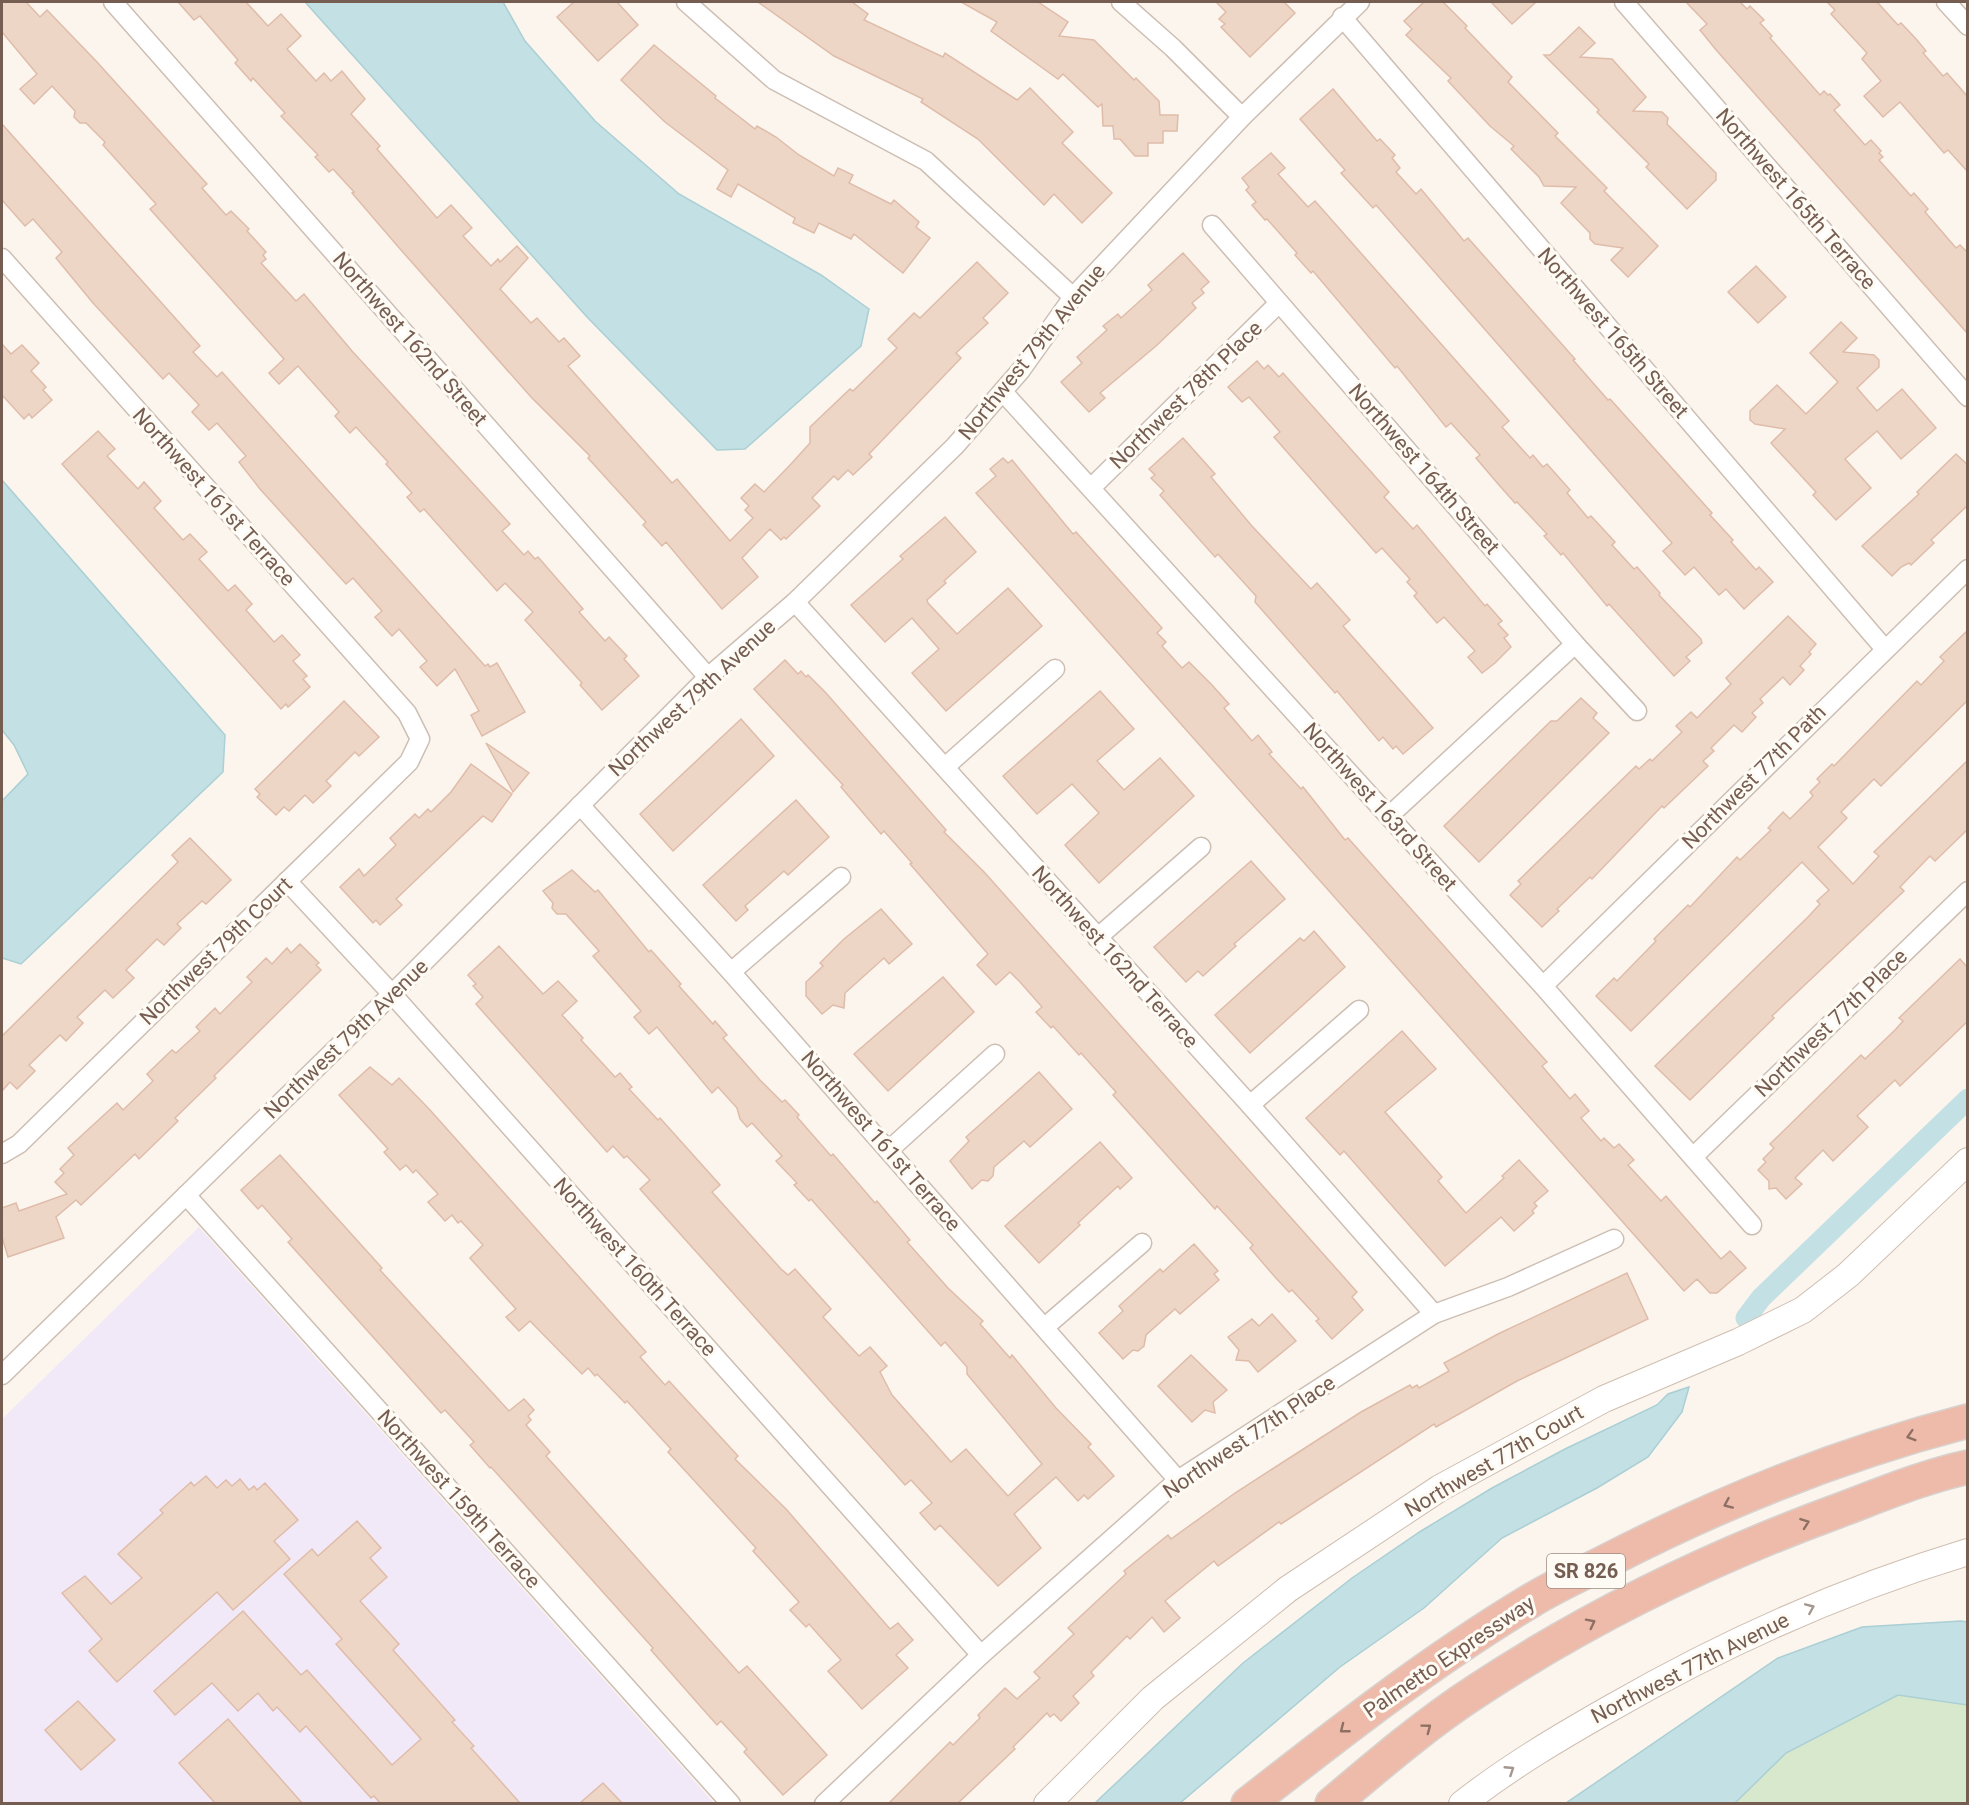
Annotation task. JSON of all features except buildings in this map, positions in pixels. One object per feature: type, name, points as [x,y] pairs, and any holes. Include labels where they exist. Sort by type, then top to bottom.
[{"type":"highway","name":"Palmetto Expressway","points":[[1248,1803],[1357,1719],[1451,1652],[1533,1598],[1649,1539],[1756,1491],[1832,1461],[1968,1421]]},
{"type":"highway","name":"Palmetto Expressway","points":[[1332,1803],[1388,1757],[1477,1691],[1563,1637],[1671,1582],[1778,1533],[1968,1467]]},
{"type":"street","name":"Northwest 162nd Street","points":[[113,2],[708,677]]},
{"type":"street","points":[[686,2],[774,80],[926,161],[1073,297]]},
{"type":"street","points":[[1121,2],[1173,48],[1242,117]]},
{"type":"street","name":"Northwest 79th Avenue","points":[[2,1375],[392,994],[708,677],[795,602],[955,447],[1003,392],[1073,297],[1242,117],[1342,17],[1360,2]]},
{"type":"street","name":"Northwest 165th Terrace","points":[[1623,2],[1968,397]]},
{"type":"street","points":[[1946,2],[1968,26]]},
{"type":"street","name":"Northwest 165th Street","points":[[1342,17],[1884,648]]},
{"type":"street","name":"Northwest 164th Street","points":[[1212,225],[1575,644],[1637,711]]},
{"type":"street","name":"Northwest 161st Terrace","points":[[2,258],[407,713],[420,739]]},
{"type":"street","name":"Northwest 78th Place","points":[[1092,487],[1280,303]]},
{"type":"street","name":"Northwest 163rd Street","points":[[1003,392],[1092,487],[1543,986],[1752,1225]]},
{"type":"street","name":"Northwest 77th Path","points":[[1543,986],[1884,648],[1968,569]]},
{"type":"street","name":"Northwest 162nd Terrace","points":[[795,602],[1250,1105],[1434,1314]]},
{"type":"street","points":[[1389,816],[1575,644]]},
{"type":"street","points":[[945,767],[1055,669]]},
{"type":"street","name":"Northwest 79th Court","points":[[2,1154],[19,1144],[409,762],[420,739]]},
{"type":"street","name":"Northwest 161st Terrace","points":[[580,805],[889,1150],[1178,1480]]},
{"type":"street","points":[[1097,938],[1201,847]]},
{"type":"street","points":[[731,972],[841,877]]},
{"type":"street","name":"Northwest 160th Terrace","points":[[287,881],[392,994],[981,1655]]},
{"type":"street","name":"Northwest 77th Place","points":[[1694,1156],[1968,891]]},
{"type":"street","points":[[1250,1105],[1359,1010]]},
{"type":"street","points":[[889,1150],[995,1054]]},
{"type":"street","name":"Northwest 77th Court","points":[[1047,1803],[1153,1698],[1288,1589],[1440,1488],[1604,1399],[1738,1342],[1803,1310],[1848,1275],[1968,1161]]},
{"type":"street","name":"Northwest 159th Terrace","points":[[186,1195],[731,1803]]},
{"type":"street","name":"Northwest 77th Place","points":[[824,1803],[981,1655],[1178,1480],[1434,1314],[1508,1287],[1614,1239]]},
{"type":"street","points":[[1045,1327],[1142,1243]]},
{"type":"street","name":"Northwest 77th Avenue","points":[[1462,1803],[1558,1738],[1670,1674],[1742,1637],[1829,1599],[1968,1552]]},
{"type":"shaded area","points":[[199,1227],[714,1803],[2,1804],[2,1419]]},
{"type":"green space","points":[[1907,1687],[1967,1699],[1967,1803],[1720,1804],[1777,1751]]},
{"type":"water","points":[[305,2],[503,2],[525,41],[595,121],[679,194],[821,275],[869,309],[861,346],[745,449],[717,450],[587,317]]},
{"type":"water","points":[[2,480],[225,735],[223,772],[21,964],[2,958],[2,801],[28,774],[14,745],[2,730]]},
{"type":"water","points":[[1689,1387],[1682,1412],[1648,1457],[1597,1488],[1502,1538],[1424,1608],[1340,1667],[1180,1803],[1095,1803],[1243,1663],[1352,1578],[1421,1531],[1492,1488],[1565,1449],[1657,1405],[1668,1394]]},
{"type":"water","points":[[1967,1622],[1967,1705],[1898,1695],[1786,1753],[1735,1803],[1566,1803],[1778,1658],[1862,1627]]},
{"type":"waterway","points":[[1746,1318],[1761,1298],[1968,1099]]}]
